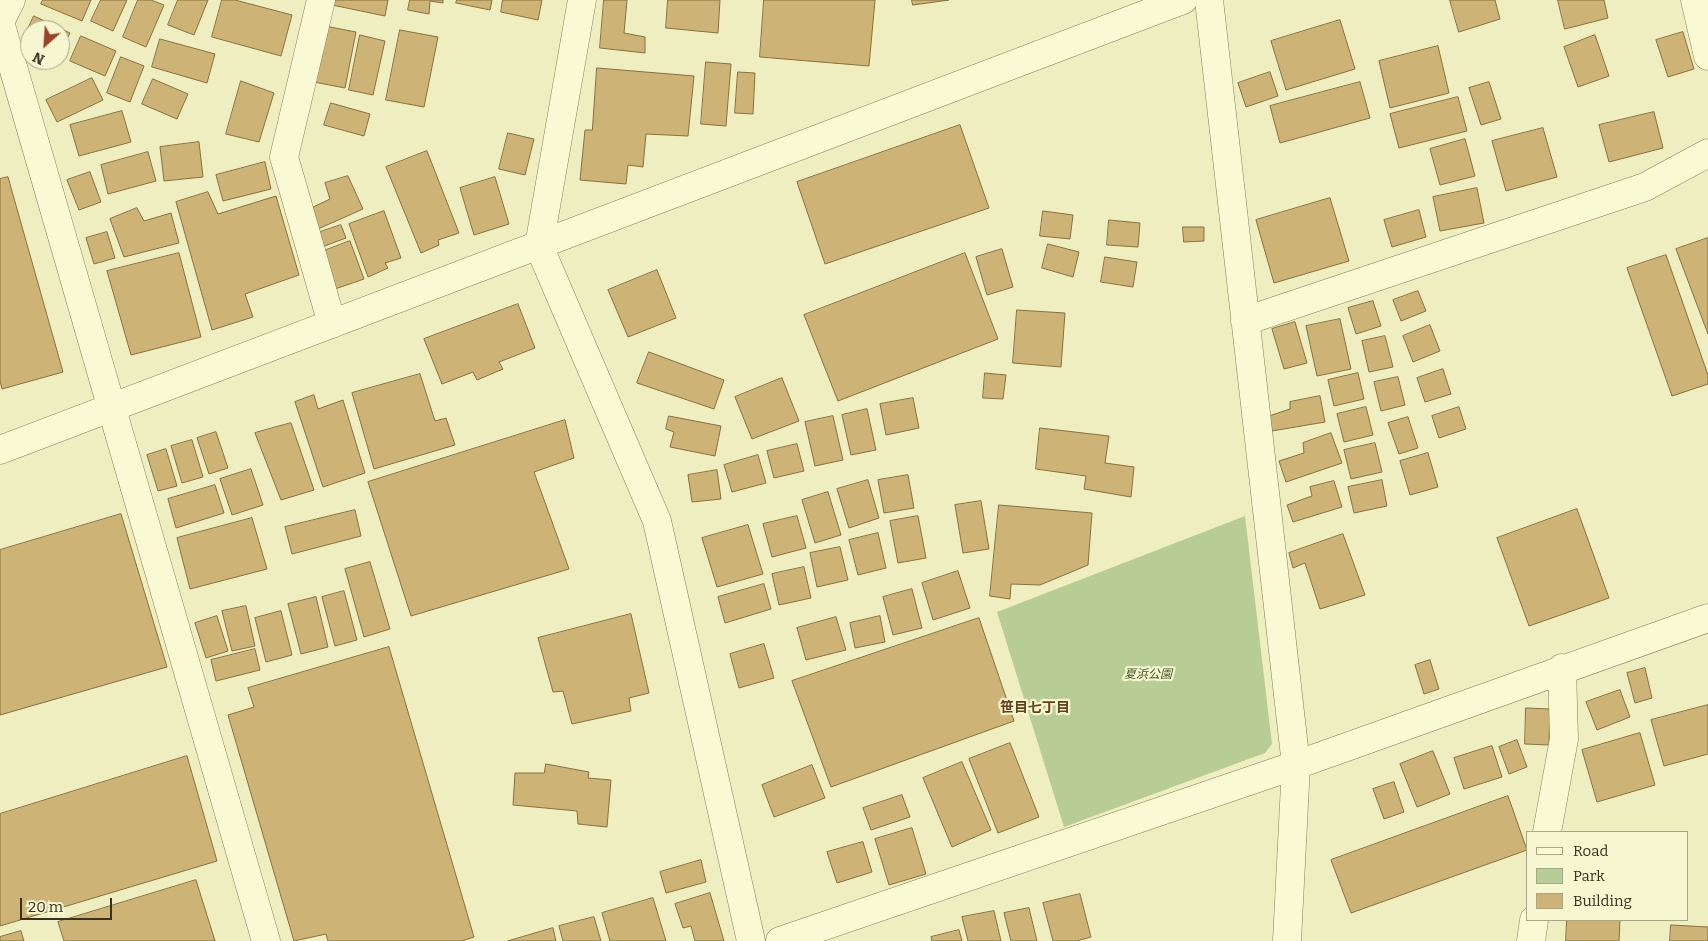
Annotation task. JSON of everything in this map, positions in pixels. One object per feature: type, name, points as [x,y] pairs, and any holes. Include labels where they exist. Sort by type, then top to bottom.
[{"type":"street","points":[[11,0],[0,22],[266,941]]},
{"type":"street","points":[[321,0],[284,158],[332,324]]},
{"type":"street","points":[[582,0],[538,246],[657,520],[751,941]]},
{"type":"street","points":[[0,450],[1183,0]]},
{"type":"street","points":[[1208,0],[1296,765],[1287,941]]},
{"type":"street","points":[[1695,0],[1708,56]]},
{"type":"street","points":[[1245,321],[1644,187],[1708,153]]},
{"type":"street","points":[[780,941],[1296,765],[1562,668],[1708,618]]},
{"type":"street","points":[[1547,831],[1564,739],[1562,668]]},
{"type":"street","points":[[1532,941],[1534,921]]},
{"type":"green space","name":"夏浜公園","points":[[1245,516],[1272,744],[1265,753],[1064,827],[997,612]]},
{"type":"building","points":[[43,0],[91,0],[82,21],[41,4]]},
{"type":"building","points":[[101,0],[127,0],[113,31],[91,21]]},
{"type":"building","points":[[138,0],[151,0],[164,5],[146,47],[123,37]]},
{"type":"building","points":[[178,0],[208,0],[194,35],[168,25]]},
{"type":"building","points":[[222,0],[235,0],[292,15],[281,56],[212,37]]},
{"type":"building","points":[[333,0],[388,0],[385,16],[332,5]]},
{"type":"building","points":[[410,0],[443,0],[443,3],[430,1],[429,14],[408,10]]},
{"type":"building","points":[[457,0],[492,0],[490,10],[456,3]]},
{"type":"building","points":[[503,0],[542,0],[538,20],[501,12]]},
{"type":"building","points":[[604,0],[627,0],[624,33],[645,37],[645,53],[600,48]]},
{"type":"building","points":[[668,0],[720,0],[718,33],[666,28]]},
{"type":"building","points":[[764,0],[875,0],[869,66],[760,57]]},
{"type":"building","points":[[912,0],[949,0],[913,5]]},
{"type":"building","points":[[1450,0],[1495,0],[1500,19],[1459,32]]},
{"type":"building","points":[[1558,0],[1604,0],[1608,18],[1565,29]]},
{"type":"building","points":[[34,16],[42,20],[32,20]]},
{"type":"building","points":[[1340,20],[1355,69],[1286,90],[1271,41]]},
{"type":"building","points":[[325,26],[356,32],[345,88],[314,82]]},
{"type":"building","points":[[400,30],[438,37],[424,107],[386,100]]},
{"type":"building","points":[[1683,32],[1694,69],[1668,77],[1656,40]]},
{"type":"building","points":[[360,35],[385,41],[373,95],[349,90]]},
{"type":"building","points":[[1595,35],[1609,76],[1578,87],[1564,47]]},
{"type":"building","points":[[81,36],[116,51],[105,76],[70,61]]},
{"type":"building","points":[[160,39],[215,54],[207,83],[152,67]]},
{"type":"building","points":[[1438,46],[1449,93],[1390,108],[1379,61]]},
{"type":"building","points":[[121,57],[144,66],[130,102],[107,93]]},
{"type":"building","points":[[706,62],[731,64],[726,126],[701,124]]},
{"type":"building","points":[[597,68],[694,76],[688,136],[646,134],[643,167],[628,165],[626,184],[580,180],[585,130],[592,130]]},
{"type":"building","points":[[738,72],[755,73],[753,114],[735,113]]},
{"type":"building","points":[[1270,72],[1278,96],[1246,107],[1238,83]]},
{"type":"building","points":[[92,78],[103,100],[57,122],[46,100]]},
{"type":"building","points":[[153,79],[188,94],[177,119],[142,104]]},
{"type":"building","points":[[241,81],[274,93],[259,142],[226,134]]},
{"type":"building","points":[[1360,82],[1370,118],[1280,143],[1270,106]]},
{"type":"building","points":[[1489,82],[1501,119],[1481,125],[1469,88]]},
{"type":"building","points":[[1458,97],[1467,131],[1399,148],[1390,114]]},
{"type":"building","points":[[331,103],[370,114],[364,136],[324,125]]},
{"type":"building","points":[[122,111],[131,142],[79,156],[70,125]]},
{"type":"building","points":[[1654,112],[1663,148],[1609,162],[1599,125]]},
{"type":"building","points":[[960,125],[989,208],[825,264],[797,182]]},
{"type":"building","points":[[1543,128],[1557,177],[1506,191],[1492,141]]},
{"type":"building","points":[[508,133],[534,139],[525,175],[499,169]]},
{"type":"building","points":[[1465,139],[1475,176],[1440,185],[1430,149]]},
{"type":"building","points":[[199,142],[203,177],[164,181],[160,147]]},
{"type":"building","points":[[427,151],[459,233],[438,240],[439,245],[421,253],[386,167]]},
{"type":"building","points":[[148,152],[156,181],[108,194],[101,165]]},
{"type":"building","points":[[265,162],[271,189],[223,201],[216,175]]},
{"type":"building","points":[[90,172],[101,202],[79,210],[67,180]]},
{"type":"building","points":[[348,176],[363,209],[318,229],[309,209],[330,199],[325,183]]},
{"type":"building","points":[[8,177],[63,372],[2,389],[0,381],[0,179]]},
{"type":"building","points":[[495,177],[509,224],[474,235],[460,188]]},
{"type":"building","points":[[1477,188],[1484,223],[1440,231],[1433,197]]},
{"type":"building","points":[[208,192],[218,214],[276,196],[299,275],[245,294],[253,317],[212,330],[176,202]]},
{"type":"building","points":[[1330,198],[1349,261],[1274,283],[1256,220]]},
{"type":"building","points":[[137,208],[144,221],[171,213],[179,243],[124,257],[110,219]]},
{"type":"building","points":[[1419,210],[1426,237],[1392,247],[1384,220]]},
{"type":"building","points":[[384,211],[401,258],[385,263],[388,268],[368,277],[349,224]]},
{"type":"building","points":[[1043,211],[1073,215],[1070,239],[1040,236]]},
{"type":"building","points":[[1109,220],[1140,223],[1138,247],[1107,245]]},
{"type":"building","points":[[341,225],[346,238],[319,248],[314,234]]},
{"type":"building","points":[[1183,227],[1204,227],[1204,241],[1184,242]]},
{"type":"building","points":[[107,232],[115,258],[94,264],[86,238]]},
{"type":"building","points":[[1708,238],[1708,334],[1676,249]]},
{"type":"building","points":[[350,241],[364,279],[335,289],[321,252]]},
{"type":"building","points":[[1048,244],[1079,252],[1073,277],[1042,268]]},
{"type":"building","points":[[1002,249],[1013,287],[987,295],[976,257]]},
{"type":"building","points":[[179,253],[201,337],[131,355],[107,271]]},
{"type":"building","points":[[965,253],[998,339],[838,401],[804,315]]},
{"type":"building","points":[[1666,255],[1708,375],[1708,384],[1672,396],[1627,268]]},
{"type":"building","points":[[1105,257],[1137,262],[1133,287],[1101,282]]},
{"type":"building","points":[[657,270],[676,318],[628,337],[608,290]]},
{"type":"building","points":[[1418,291],[1426,311],[1401,321],[1393,300]]},
{"type":"building","points":[[1373,301],[1381,326],[1356,334],[1348,308]]},
{"type":"building","points":[[518,304],[535,348],[499,362],[503,369],[477,380],[473,372],[442,384],[424,339]]},
{"type":"building","points":[[1017,310],[1065,313],[1061,367],[1013,363]]},
{"type":"building","points":[[1340,319],[1351,369],[1317,376],[1306,326]]},
{"type":"building","points":[[1295,322],[1307,363],[1284,369],[1272,329]]},
{"type":"building","points":[[1430,325],[1440,351],[1413,362],[1403,336]]},
{"type":"building","points":[[1385,336],[1393,367],[1369,372],[1362,341]]},
{"type":"building","points":[[649,352],[724,380],[714,409],[637,383]]},
{"type":"building","points":[[1443,369],[1451,394],[1425,402],[1417,378]]},
{"type":"building","points":[[985,373],[1006,375],[1003,399],[983,398]]},
{"type":"building","points":[[1358,373],[1364,399],[1334,406],[1328,380]]},
{"type":"building","points":[[420,374],[435,421],[446,418],[455,445],[374,469],[352,393]]},
{"type":"building","points":[[1398,377],[1405,405],[1381,411],[1374,382]]},
{"type":"building","points":[[782,378],[799,421],[752,439],[735,397]]},
{"type":"building","points":[[314,395],[318,409],[343,400],[365,473],[323,487],[295,402]]},
{"type":"building","points":[[1320,396],[1325,422],[1272,431],[1269,416],[1290,409],[1290,402]]},
{"type":"building","points":[[913,398],[919,428],[886,435],[880,404]]},
{"type":"building","points":[[1366,407],[1373,435],[1344,442],[1337,414]]},
{"type":"building","points":[[1459,407],[1466,429],[1439,438],[1432,416]]},
{"type":"building","points":[[867,409],[876,450],[851,455],[842,415]]},
{"type":"building","points":[[669,416],[721,426],[715,456],[670,447],[674,432],[666,429]]},
{"type":"building","points":[[833,416],[843,460],[815,466],[805,422]]},
{"type":"building","points":[[1408,417],[1418,448],[1399,454],[1388,423]]},
{"type":"building","points":[[565,420],[574,458],[534,472],[569,569],[411,616],[368,482]]},
{"type":"building","points":[[291,423],[314,490],[281,500],[255,433]]},
{"type":"building","points":[[1040,428],[1109,436],[1105,463],[1134,467],[1131,497],[1084,489],[1086,476],[1036,469]]},
{"type":"building","points":[[216,432],[228,468],[209,474],[197,438]]},
{"type":"building","points":[[1331,433],[1342,463],[1286,482],[1279,461],[1304,453],[1303,443]]},
{"type":"building","points":[[192,440],[203,477],[182,483],[171,446]]},
{"type":"building","points":[[1375,443],[1382,472],[1351,479],[1344,450]]},
{"type":"building","points":[[797,444],[804,471],[774,478],[767,451]]},
{"type":"building","points":[[166,449],[177,486],[158,491],[147,455]]},
{"type":"building","points":[[1428,453],[1438,487],[1410,495],[1400,461]]},
{"type":"building","points":[[758,455],[766,483],[732,492],[724,465]]},
{"type":"building","points":[[251,469],[263,505],[232,515],[220,479]]},
{"type":"building","points":[[717,470],[721,499],[692,502],[688,475]]},
{"type":"building","points":[[908,475],[914,508],[884,513],[878,480]]},
{"type":"building","points":[[868,480],[879,518],[849,528],[837,489]]},
{"type":"building","points":[[1382,480],[1387,506],[1354,513],[1348,487]]},
{"type":"building","points":[[1334,481],[1342,507],[1293,522],[1287,505],[1312,496],[1310,487]]},
{"type":"building","points":[[215,485],[224,513],[176,528],[168,499]]},
{"type":"building","points":[[828,492],[841,535],[815,543],[802,500]]},
{"type":"building","points":[[981,501],[989,549],[963,553],[955,505]]},
{"type":"building","points":[[999,505],[1092,513],[1088,565],[1040,585],[1011,584],[1010,599],[990,596]]},
{"type":"building","points":[[1577,509],[1609,598],[1529,626],[1497,538]]},
{"type":"building","points":[[355,510],[361,536],[292,554],[285,527]]},
{"type":"building","points":[[121,514],[167,667],[0,715],[0,550]]},
{"type":"building","points":[[797,516],[806,548],[772,557],[763,524]]},
{"type":"building","points":[[918,516],[926,558],[898,563],[890,521]]},
{"type":"building","points":[[252,518],[267,569],[190,589],[177,538]]},
{"type":"building","points":[[748,525],[763,574],[717,587],[702,538]]},
{"type":"building","points":[[878,533],[886,568],[858,575],[849,540]]},
{"type":"building","points":[[1343,534],[1365,595],[1320,609],[1305,563],[1293,568],[1289,553]]},
{"type":"building","points":[[840,547],[848,580],[817,587],[810,553]]},
{"type":"building","points":[[370,562],[390,629],[364,637],[345,569]]},
{"type":"building","points":[[804,567],[811,598],[779,605],[772,574]]},
{"type":"building","points":[[958,571],[970,608],[933,620],[922,583]]},
{"type":"building","points":[[764,584],[771,609],[725,623],[718,597]]},
{"type":"building","points":[[912,589],[922,628],[893,635],[883,597]]},
{"type":"building","points":[[344,591],[357,640],[335,646],[322,597]]},
{"type":"building","points":[[316,597],[328,647],[301,654],[288,604]]},
{"type":"building","points":[[246,606],[255,646],[232,651],[222,611]]},
{"type":"building","points":[[281,611],[292,655],[266,662],[255,618]]},
{"type":"building","points":[[631,614],[649,693],[629,698],[631,711],[572,724],[563,691],[553,692],[538,638]]},
{"type":"building","points":[[217,616],[228,651],[206,658],[195,623]]},
{"type":"building","points":[[880,616],[885,642],[855,648],[850,623]]},
{"type":"building","points":[[836,617],[846,650],[806,660],[797,628]]},
{"type":"building","points":[[979,618],[1014,721],[831,787],[792,681]]},
{"type":"building","points":[[764,644],[774,678],[739,688],[730,654]]},
{"type":"building","points":[[389,647],[474,937],[462,941],[328,941],[326,934],[294,941],[228,715],[254,707],[248,688]]},
{"type":"building","points":[[255,649],[260,670],[216,681],[211,660]]},
{"type":"building","points":[[1430,660],[1439,689],[1424,694],[1415,665]]},
{"type":"building","points":[[1645,668],[1652,698],[1635,703],[1627,673]]},
{"type":"building","points":[[1620,690],[1630,717],[1597,730],[1586,702]]},
{"type":"building","points":[[1708,705],[1708,754],[1664,766],[1651,720]]},
{"type":"building","points":[[1526,708],[1550,709],[1549,745],[1525,744]]},
{"type":"building","points":[[1640,733],[1655,785],[1597,802],[1582,750]]},
{"type":"building","points":[[1517,740],[1527,767],[1509,774],[1499,747]]},
{"type":"building","points":[[1010,743],[1039,817],[998,833],[969,759]]},
{"type":"building","points":[[1492,746],[1502,777],[1464,789],[1454,758]]},
{"type":"building","points":[[1433,751],[1450,794],[1417,807],[1400,764]]},
{"type":"building","points":[[187,756],[217,861],[0,926],[0,814]]},
{"type":"building","points":[[962,762],[991,830],[952,847],[923,778]]},
{"type":"building","points":[[546,764],[589,772],[588,778],[611,780],[607,827],[578,824],[577,811],[513,805],[515,773],[544,773]]},
{"type":"building","points":[[812,765],[825,798],[774,817],[762,785]]},
{"type":"building","points":[[1394,782],[1404,812],[1384,819],[1373,789]]},
{"type":"building","points":[[902,795],[910,817],[871,830],[863,808]]},
{"type":"building","points":[[1508,796],[1526,847],[1526,850],[1351,913],[1331,860]]},
{"type":"building","points":[[912,828],[926,874],[889,885],[875,839]]},
{"type":"building","points":[[863,842],[872,872],[837,883],[827,852]]},
{"type":"building","points":[[701,860],[706,882],[666,893],[660,872]]},
{"type":"building","points":[[196,880],[215,941],[64,941],[58,922]]},
{"type":"building","points":[[710,893],[724,941],[695,941],[691,926],[683,928],[675,904]]},
{"type":"building","points":[[1080,894],[1091,937],[1077,941],[1053,941],[1043,903]]},
{"type":"building","points":[[653,898],[666,941],[610,941],[602,913]]},
{"type":"building","points":[[1029,908],[1037,941],[1011,941],[1004,913]]},
{"type":"building","points":[[994,911],[1001,941],[968,941],[962,917]]},
{"type":"building","points":[[594,917],[601,941],[563,941],[559,926]]},
{"type":"building","points":[[1567,921],[1620,921],[1619,941],[1566,941]]},
{"type":"building","points":[[1671,925],[1708,927],[1708,941],[1670,941]]},
{"type":"building","points":[[553,928],[556,941],[508,941]]},
{"type":"building","points":[[959,930],[962,941],[932,941],[931,937]]},
{"type":"building","points":[[21,931],[24,941],[0,941],[0,937]]},
{"type":"district","name":"笹目七丁目","points":[[1035,708]]}]
